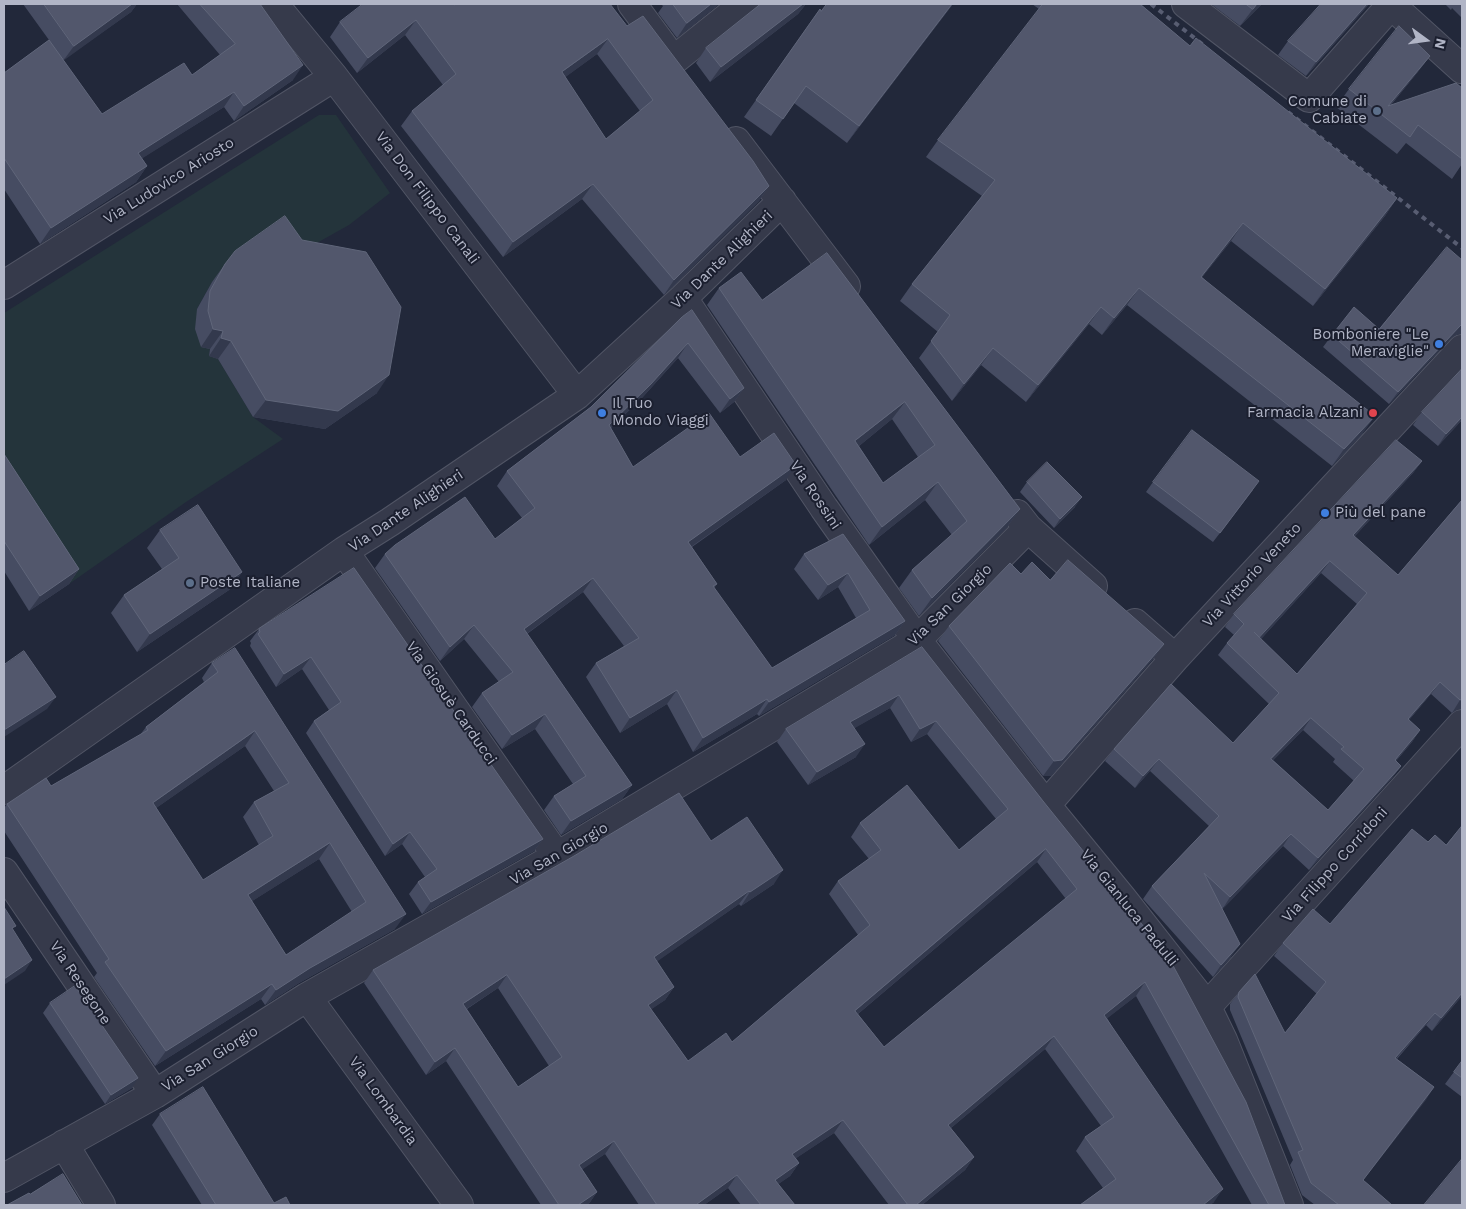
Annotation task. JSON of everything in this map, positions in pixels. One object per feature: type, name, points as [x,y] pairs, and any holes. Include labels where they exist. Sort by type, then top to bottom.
[{"type":"street","name":"Via Don Filippo Canali","points":[[274,4],[334,77],[577,395]]},
{"type":"street","points":[[632,4],[680,68],[744,4]]},
{"type":"street","points":[[1186,4],[1309,98],[1390,4],[1462,69]]},
{"type":"street","name":"Via Ludovico Ariosto","points":[[5,282],[334,77]]},
{"type":"street","points":[[722,123],[860,305]]},
{"type":"street","name":"Via Dante Alighieri","points":[[4,790],[230,644],[344,551],[577,395],[683,298],[782,201]]},
{"type":"street","name":"Via Rossini","points":[[683,298],[824,508],[917,640]]},
{"type":"street","name":"Via Vittorio Veneto","points":[[1046,805],[1175,658],[1462,349]]},
{"type":"street","points":[[1004,496],[1028,528],[1175,658]]},
{"type":"street","name":"Via San Giorgio","points":[[4,1178],[155,1094],[307,997],[557,856],[917,640],[1028,528]]},
{"type":"street","name":"Via Giosuè Carducci","points":[[344,551],[557,856]]},
{"type":"street","name":"Via Gianluca Padulli","points":[[917,640],[1206,1005],[1226,1048],[1289,1205]]},
{"type":"street","name":"Via Filippo Corridoni","points":[[1206,1005],[1220,992],[1462,724]]},
{"type":"street","name":"Via Resegone","points":[[4,872],[155,1094]]},
{"type":"street","points":[[400,910],[416,936]]},
{"type":"street","name":"Via Lombardia","points":[[307,997],[459,1205]]},
{"type":"street","points":[[64,1144],[101,1205]]},
{"type":"shaded area","points":[[319,115],[336,115],[390,193],[349,225],[290,258],[212,282],[197,309],[210,349],[209,356],[218,359],[253,417],[283,439],[186,502],[69,584],[4,484],[4,313]]},
{"type":"building","points":[[44,4],[132,4],[74,46]]},
{"type":"building","points":[[200,4],[260,4],[303,65],[244,106],[234,92],[138,153],[147,166],[51,228],[4,158],[4,73],[49,40],[102,114],[184,63],[192,75],[235,44]]},
{"type":"building","points":[[363,4],[610,4],[627,26],[643,16],[753,161],[769,186],[674,280],[593,184],[513,242],[412,111],[456,74],[416,20],[368,58],[340,22]],"holes":[[[608,39],[653,100],[606,139],[562,72]]]},
{"type":"building","points":[[673,4],[711,4],[687,23]]},
{"type":"building","points":[[761,4],[803,4],[721,67],[706,48]]},
{"type":"building","points":[[827,4],[952,4],[859,126],[806,86],[783,119],[756,100],[820,9],[821,11]]},
{"type":"building","points":[[1043,4],[1140,4],[1190,46],[1196,38],[1397,198],[1325,289],[1243,223],[1201,277],[1375,416],[1344,449],[1139,288],[1114,318],[1101,307],[1038,385],[993,348],[964,384],[931,341],[950,315],[912,284],[995,180],[938,140]]},
{"type":"building","points":[[1246,4],[1257,4],[1253,9]]},
{"type":"building","points":[[1321,4],[1367,4],[1316,62],[1288,41]]},
{"type":"building","name":"Comune di Cabiate","points":[[1399,26],[1430,56],[1388,106],[1456,83],[1462,88],[1462,159],[1418,125],[1410,137],[1349,89]]},
{"type":"building","points":[[285,216],[302,240],[366,252],[401,307],[389,375],[338,411],[266,400],[231,341],[221,338],[223,331],[213,329],[208,311],[210,291],[225,264],[235,251]]},
{"type":"building","points":[[1447,247],[1462,260],[1462,324],[1398,392],[1332,335],[1354,307],[1379,329]]},
{"type":"building","points":[[827,253],[1020,509],[932,598],[912,570],[967,521],[938,482],[882,527],[719,288],[741,272],[762,300]],"holes":[[[905,402],[935,445],[883,483],[855,441]]]},
{"type":"building","points":[[692,310],[744,388],[730,399],[688,343],[651,384],[609,425],[633,467],[709,413],[740,457],[774,433],[796,465],[688,542],[717,584],[713,586],[772,668],[870,610],[848,573],[828,585],[804,554],[843,534],[905,621],[769,702],[767,699],[703,738],[677,690],[630,718],[596,663],[639,638],[593,578],[524,629],[632,785],[571,821],[554,796],[586,776],[545,714],[512,735],[482,693],[513,672],[474,625],[450,647],[385,554],[395,545],[465,497],[495,539],[535,508],[507,471],[591,407],[682,317]]},
{"type":"building","points":[[1462,369],[1462,417],[1446,434],[1422,412]]},
{"type":"building","points":[[1192,430],[1259,481],[1220,533],[1153,482]]},
{"type":"building","points":[[1396,440],[1422,461],[1353,535],[1398,575],[1462,500],[1462,699],[1460,700],[1440,682],[1408,719],[1420,730],[1395,760],[1401,766],[1318,858],[1291,834],[1230,897],[1204,873],[1240,944],[1221,965],[1152,886],[1219,816],[1159,759],[1143,776],[1114,749],[1171,684],[1233,743],[1279,693],[1227,643],[1244,624],[1234,614]],"holes":[[[1330,561],[1367,593],[1297,674],[1259,637]],[[1311,718],[1344,747],[1341,749],[1364,769],[1328,810],[1271,759]]]},
{"type":"building","points":[[4,454],[79,569],[40,596],[4,541]]},
{"type":"building","points":[[1047,462],[1082,497],[1060,519],[1027,482]]},
{"type":"building","name":"Poste Italiane","points":[[198,505],[242,572],[150,634],[124,595],[179,558],[160,530]]},
{"type":"building","points":[[1068,560],[1164,644],[1062,760],[1054,761],[949,626],[1010,563],[1021,574],[1032,562],[1050,580]]},
{"type":"building","points":[[354,568],[543,839],[431,902],[418,882],[437,869],[410,832],[393,844],[314,721],[341,702],[311,657],[284,674],[258,634],[260,632],[259,629]]},
{"type":"building","points":[[922,647],[1169,958],[1246,1102],[1285,1205],[1269,1205],[1145,982],[1104,1015],[1223,1189],[1203,1205],[1080,1205],[1116,1179],[1085,1137],[1114,1117],[1054,1036],[948,1125],[974,1157],[916,1205],[908,1205],[843,1120],[792,1154],[799,1163],[775,1180],[795,1205],[761,1205],[737,1175],[698,1205],[657,1205],[614,1141],[579,1165],[597,1192],[578,1205],[559,1205],[455,1048],[435,1062],[373,970],[574,856],[679,793],[711,841],[747,817],[783,870],[749,891],[654,957],[674,987],[648,1005],[688,1061],[726,1033],[732,1042],[870,925],[838,881],[881,850],[860,823],[907,785],[959,850],[1008,809],[936,721],[920,729],[899,695],[850,722],[865,744],[817,772],[786,729]],"holes":[[[1046,849],[1077,889],[884,1047],[855,1011]],[[507,975],[562,1057],[518,1087],[463,1004]]]},
{"type":"building","points":[[235,648],[406,914],[310,968],[276,990],[272,984],[166,1051],[105,962],[109,959],[7,804],[46,778],[51,786],[148,730],[146,727],[218,672],[212,663]],"holes":[[[255,731],[289,783],[254,802],[273,836],[203,880],[153,803]],[[330,843],[366,902],[286,955],[248,895]]]},
{"type":"building","points":[[24,651],[56,697],[4,730],[4,665]]},
{"type":"building","points":[[1462,826],[1462,993],[1441,1018],[1435,1013],[1395,1058],[1434,1087],[1363,1180],[1392,1205],[1339,1205],[1311,1183],[1298,1152],[1303,1150],[1238,997],[1239,992],[1255,974],[1285,1033],[1326,982],[1283,943],[1313,909],[1330,924],[1412,829],[1428,842],[1435,835],[1446,845]]},
{"type":"building","points":[[4,907],[16,926],[12,928],[32,960],[4,979]]},
{"type":"building","points":[[75,986],[138,1078],[111,1095],[50,1003]]},
{"type":"building","points":[[1462,1061],[1462,1078],[1454,1072]]},
{"type":"building","points":[[203,1087],[274,1203],[286,1197],[290,1205],[216,1205],[160,1114]]},
{"type":"building","points":[[1462,1159],[1462,1205],[1424,1205]]},
{"type":"building","points":[[63,1174],[82,1205],[7,1205],[30,1194]]},
{"type":"railway","points":[[1151,4],[1206,47]]},
{"type":"railway","points":[[1288,112],[1462,248]]},
{"type":"place","name":"Comune di Cabiate","points":[[1377,111]]},
{"type":"place","name":"Bomboniere \"Le Meraviglie\"","points":[[1439,344]]},
{"type":"place","name":"Il Tuo Mondo Viaggi","points":[[602,413]]},
{"type":"place","name":"Farmacia Alzani","points":[[1373,413]]},
{"type":"place","name":"Più del pane","points":[[1325,513]]},
{"type":"place","name":"Poste Italiane","points":[[190,583]]}]
